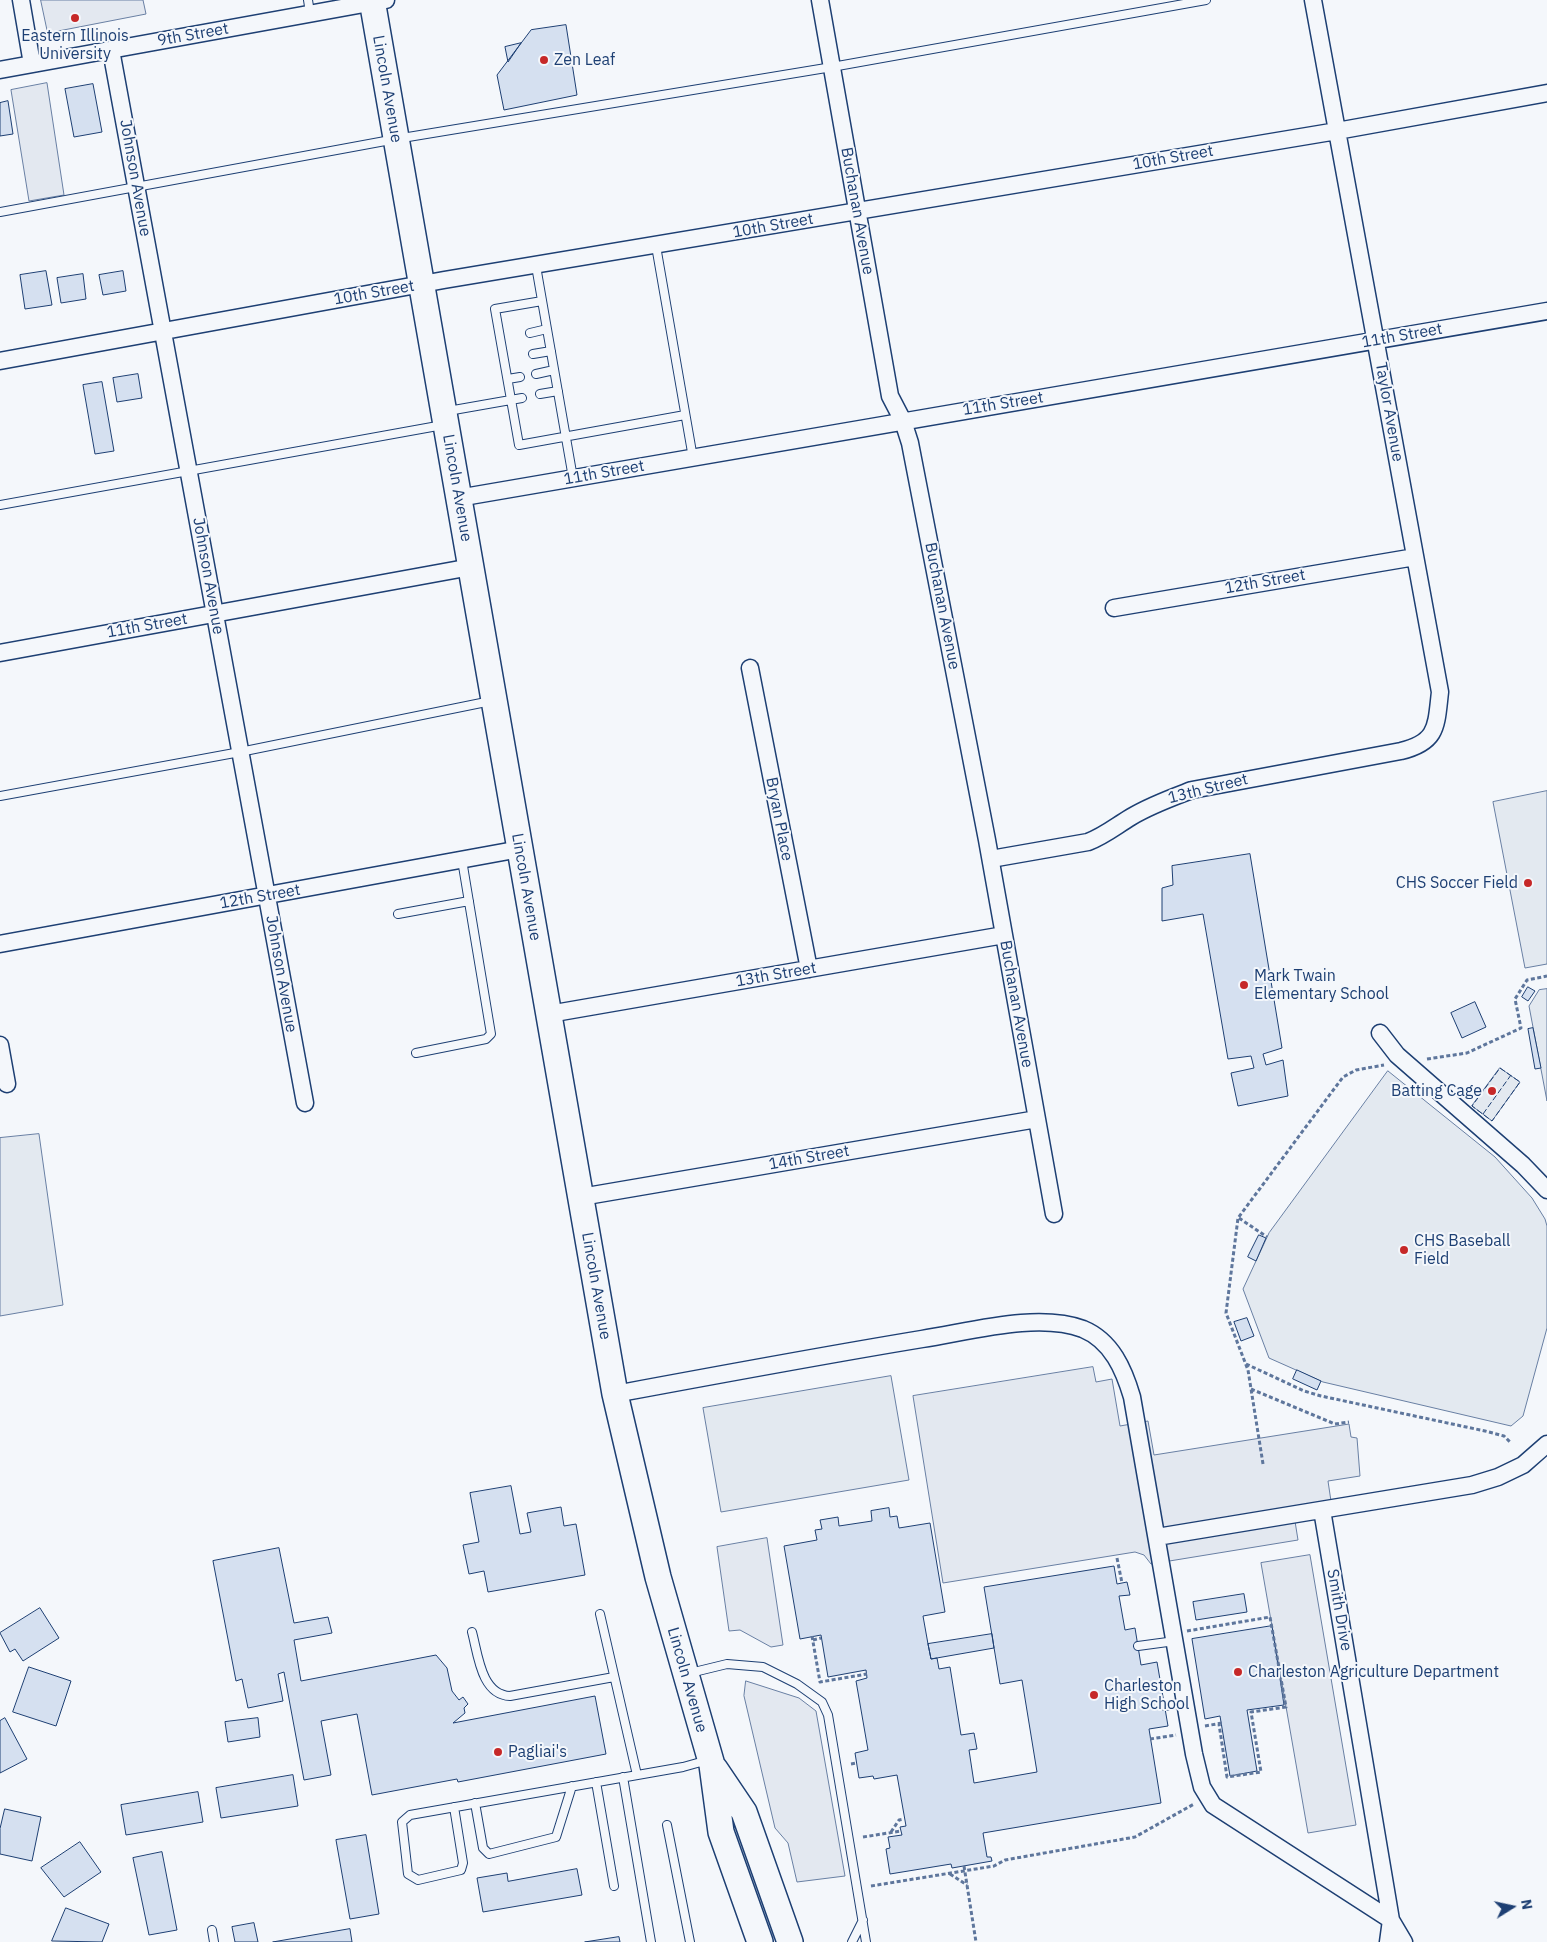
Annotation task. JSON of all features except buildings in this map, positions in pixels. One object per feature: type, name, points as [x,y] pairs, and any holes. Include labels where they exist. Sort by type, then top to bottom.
[{"type":"main road","name":"Lincoln Avenue","points":[[376,0],[396,139],[615,1394],[658,1577],[684,1674],[711,1762],[721,1832],[760,1942]]},
{"type":"main road","name":"Lincoln Avenue","points":[[711,1762],[744,1812],[790,1942]]},
{"type":"street","points":[[21,0],[32,64]]},
{"type":"street","name":"9th Street","points":[[0,70],[111,50],[309,7],[376,0]]},
{"type":"street","name":"Buchanan Avenue","points":[[820,0],[890,396],[903,421],[910,443],[991,859],[1054,1214]]},
{"type":"street","name":"Taylor Avenue","points":[[1313,0],[1440,692],[1437,720],[1431,736]]},
{"type":"street","name":"Johnson Avenue","points":[[111,50],[305,1103]]},
{"type":"street","name":"10th Street","points":[[0,361],[421,284],[1337,131],[1547,93]]},
{"type":"street","name":"11th Street","points":[[458,498],[1547,311]]},
{"type":"street","name":"12th Street","points":[[1114,608],[1415,557]]},
{"type":"street","name":"11th Street","points":[[0,653],[471,567]]},
{"type":"street","name":"Bryan Place","points":[[750,668],[809,969]]},
{"type":"street","name":"13th Street","points":[[991,859],[1088,842],[1099,838],[1131,817],[1161,802],[1192,790],[1401,751],[1419,746],[1431,736]]},
{"type":"street","name":"12th Street","points":[[0,944],[520,849]]},
{"type":"street","name":"13th Street","points":[[549,1014],[1004,935]]},
{"type":"street","points":[[1380,1033],[1405,1062],[1522,1165],[1547,1190]]},
{"type":"street","points":[[0,1045],[7,1084]]},
{"type":"street","name":"14th Street","points":[[580,1197],[1037,1119]]},
{"type":"street","points":[[615,1394],[867,1348],[1014,1324],[1056,1323],[1084,1330],[1109,1348],[1123,1368],[1132,1397],[1157,1537],[1180,1636],[1186,1702],[1202,1787],[1213,1805],[1391,1920],[1388,1942]]},
{"type":"street","points":[[1157,1537],[1472,1485],[1523,1465],[1547,1444]]},
{"type":"street","name":"Smith Drive","points":[[1322,1510],[1391,1920],[1404,1942]]},
{"type":"street","points":[[1349,1893],[1372,1892],[1379,1886],[1383,1872]]},
{"type":"lane","points":[[0,212],[396,139],[832,67],[1206,0]]},
{"type":"lane","points":[[656,246],[693,458]]},
{"type":"lane","points":[[536,266],[573,478]]},
{"type":"lane","points":[[542,301],[496,308],[520,445],[685,415]]},
{"type":"lane","points":[[530,333],[548,330]]},
{"type":"lane","points":[[501,337],[509,336]]},
{"type":"lane","points":[[532,354],[551,350]]},
{"type":"lane","points":[[504,358],[514,356]]},
{"type":"lane","points":[[536,374],[554,370]]},
{"type":"lane","points":[[508,379],[520,377]]},
{"type":"lane","points":[[540,394],[558,391]]},
{"type":"lane","points":[[0,505],[189,471],[445,418],[522,398]]},
{"type":"lane","points":[[0,796],[240,752],[494,700]]},
{"type":"lane","points":[[416,1053],[486,1039],[491,1034],[462,860]]},
{"type":"lane","points":[[398,914],[469,902]]},
{"type":"lane","points":[[600,1614],[637,1774]]},
{"type":"lane","points":[[472,1632],[484,1676],[492,1689],[500,1696],[510,1696],[614,1678]]},
{"type":"lane","points":[[1138,1646],[1180,1636]]},
{"type":"lane","points":[[684,1674],[727,1664],[763,1667],[796,1684],[822,1702],[828,1715],[866,1942]]},
{"type":"lane","points":[[1165,1706],[1186,1702]]},
{"type":"lane","points":[[454,1807],[463,1864],[461,1870],[418,1880],[408,1874],[402,1822],[410,1815],[475,1803],[596,1782],[637,1774],[711,1762]]},
{"type":"lane","points":[[623,1777],[651,1942]]},
{"type":"lane","points":[[596,1782],[614,1886]]},
{"type":"lane","points":[[475,1803],[482,1848],[489,1854],[556,1837],[572,1786]]},
{"type":"lane","points":[[667,1825],[690,1942]]},
{"type":"lane","points":[[852,1942],[863,1920]]},
{"type":"lane","points":[[212,1930],[214,1942]]},
{"type":"path","points":[[1263,1464],[1251,1388],[1245,1364],[1226,1313],[1238,1218],[1343,1077],[1356,1070],[1467,1053],[1521,1028],[1515,999],[1526,980],[1547,976]]},
{"type":"path","points":[[1238,1218],[1267,1237]]},
{"type":"path","points":[[1245,1364],[1304,1391],[1486,1431],[1504,1436],[1512,1443]]},
{"type":"path","points":[[1251,1388],[1335,1424],[1349,1422]]},
{"type":"path","points":[[1117,1558],[1122,1583]]},
{"type":"path","points":[[1180,1636],[1270,1617],[1286,1707],[1251,1712],[1261,1772],[1227,1778],[1218,1724]]},
{"type":"path","points":[[822,1638],[812,1638],[820,1682],[867,1674]]},
{"type":"path","points":[[1150,1739],[1179,1734]]},
{"type":"path","points":[[851,1764],[857,1763]]},
{"type":"path","points":[[871,1886],[994,1866],[1005,1860],[1136,1837],[1196,1804]]},
{"type":"path","points":[[891,1833],[899,1820],[904,1819]]},
{"type":"path","points":[[863,1837],[901,1831]]},
{"type":"path","points":[[964,1866],[976,1942]]},
{"type":"path","points":[[949,1873],[966,1885]]},
{"type":"shaded area","points":[[41,0],[143,0],[146,14],[48,33]]},
{"type":"shaded area","points":[[47,83],[64,195],[29,201],[11,90]]},
{"type":"shaded area","name":"CHS Soccer Field","points":[[1547,791],[1547,964],[1525,968],[1493,802]]},
{"type":"shaded area","points":[[1547,989],[1547,1101],[1529,1006],[1539,990]]},
{"type":"shaded area","points":[[1500,1068],[1520,1082],[1492,1121],[1472,1106]]},
{"type":"shaded area","name":"CHS Baseball Field","points":[[1388,1071],[1495,1157],[1532,1198],[1545,1219],[1547,1226],[1547,1328],[1523,1416],[1511,1426],[1323,1382],[1269,1358],[1243,1289],[1269,1233]]},
{"type":"shaded area","points":[[39,1134],[63,1305],[0,1316],[0,1138]]},
{"type":"shaded area","points":[[1093,1367],[1096,1382],[1112,1379],[1120,1426],[1148,1421],[1154,1455],[1349,1424],[1351,1437],[1357,1438],[1360,1476],[1328,1481],[1332,1508],[1294,1515],[1298,1540],[1151,1564],[1144,1555],[1135,1552],[943,1583],[913,1396]]},
{"type":"shaded area","points":[[891,1376],[909,1480],[721,1512],[703,1408]]},
{"type":"shaded area","points":[[767,1538],[783,1645],[771,1647],[740,1630],[729,1631],[717,1547]]},
{"type":"shaded area","points":[[1310,1555],[1356,1825],[1308,1833],[1261,1563]]},
{"type":"shaded area","points":[[746,1681],[799,1698],[816,1711],[845,1876],[797,1882],[788,1843],[775,1828],[744,1696]]},
{"type":"fence","points":[[1500,1068],[1520,1082],[1492,1121],[1472,1106],[1500,1068]]},
{"type":"fence","points":[[1483,1114],[1511,1075]]},
{"type":"place","name":"Eastern Illinois University","points":[[75,18]]},
{"type":"place","name":"Zen Leaf","points":[[544,60]]},
{"type":"place","name":"CHS Soccer Field","points":[[1528,883]]},
{"type":"place","name":"Mark Twain Elementary School","points":[[1244,985]]},
{"type":"place","name":"Batting Cage","points":[[1492,1091]]},
{"type":"place","name":"CHS Baseball Field","points":[[1404,1250]]},
{"type":"place","name":"Charleston Agriculture Department","points":[[1238,1672]]},
{"type":"place","name":"Charleston High School","points":[[1094,1695]]},
{"type":"place","name":"Pagliai's","points":[[498,1752]]}]
